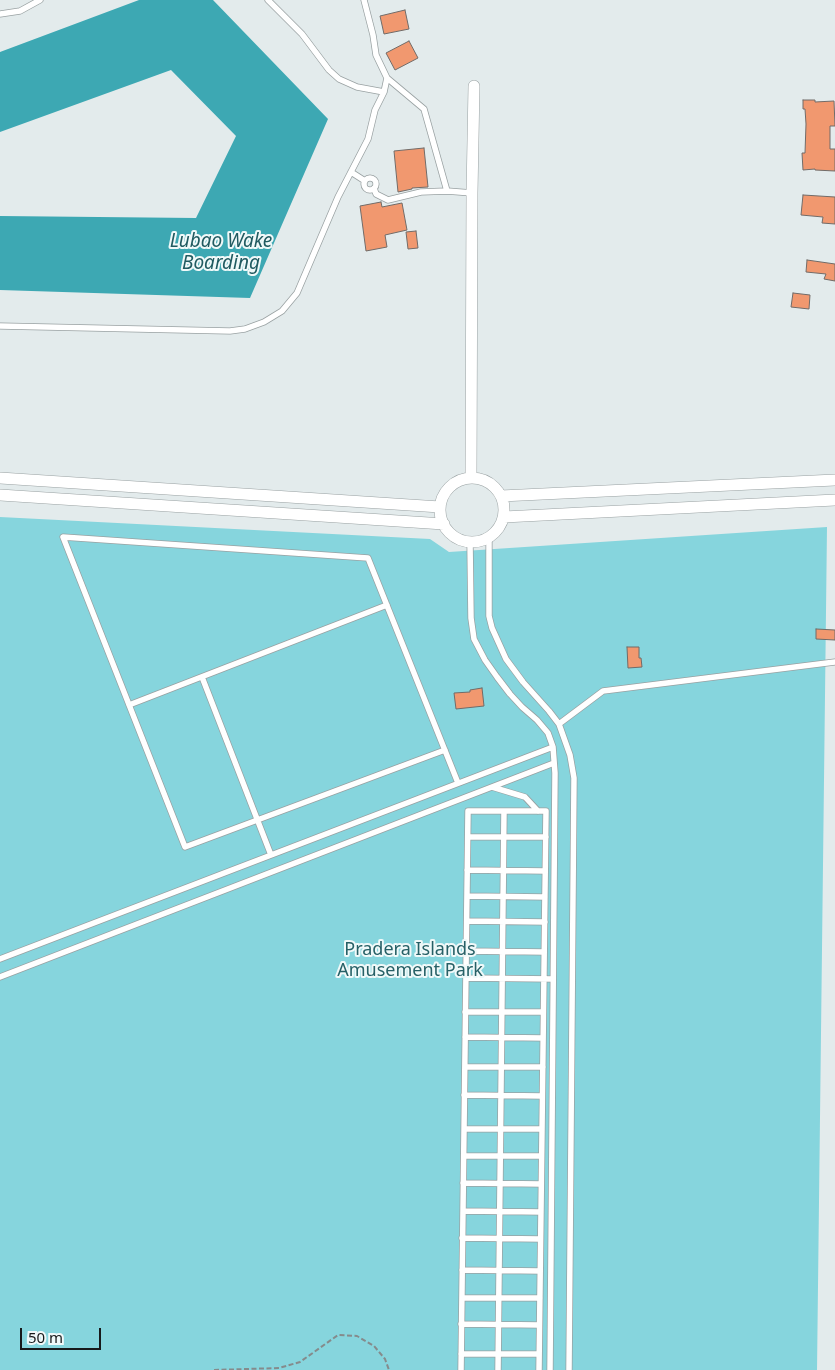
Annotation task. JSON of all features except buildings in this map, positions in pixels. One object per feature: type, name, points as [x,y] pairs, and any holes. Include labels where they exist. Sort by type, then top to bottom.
[{"type":"street","points":[[471,478],[474,86]]},
{"type":"street","points":[[0,478],[440,507]]},
{"type":"street","points":[[471,478],[488,482],[496,488],[501,496],[504,503],[504,517],[494,534],[489,537],[476,542],[470,542],[457,538],[449,532],[444,524],[440,507],[443,498],[447,490],[462,480],[471,478]]},
{"type":"street","points":[[501,496],[835,480]]},
{"type":"street","points":[[759,484],[760,503]]},
{"type":"street","points":[[0,495],[444,524]]},
{"type":"street","points":[[504,517],[835,500]]},
{"type":"lane","points":[[0,14],[20,11],[40,0]]},
{"type":"lane","points":[[268,0],[302,34],[329,70],[339,79],[358,87],[384,92]]},
{"type":"lane","points":[[364,0],[376,56],[387,78],[424,109],[448,192]]},
{"type":"lane","points":[[0,326],[230,331],[245,329],[264,322],[282,312],[297,293],[338,197],[368,139],[375,110],[384,92],[387,78]]},
{"type":"lane","points":[[351,172],[365,181],[364,186],[366,189],[374,188],[376,194],[388,200],[421,192],[472,193]]},
{"type":"lane","points":[[445,750],[185,847],[64,537],[368,558],[445,750],[458,783]]},
{"type":"lane","points":[[489,537],[488,616],[492,628],[506,659],[559,724],[570,755],[574,778],[569,1370]]},
{"type":"lane","points":[[470,542],[471,618],[474,639],[497,677],[548,733],[553,747],[555,773],[550,1370]]},
{"type":"lane","points":[[129,705],[387,605]]},
{"type":"lane","points":[[559,724],[603,691],[835,662]]},
{"type":"lane","points":[[202,677],[271,855]]},
{"type":"lane","points":[[0,959],[553,747]]},
{"type":"lane","points":[[0,977],[554,763]]},
{"type":"lane","points":[[492,787],[525,796],[538,811]]},
{"type":"lane","points":[[461,1370],[468,811],[546,811],[538,1370]]},
{"type":"lane","points":[[498,1370],[504,811]]},
{"type":"lane","points":[[468,837],[546,837]]},
{"type":"lane","points":[[467,870],[545,871]]},
{"type":"lane","points":[[467,896],[545,897]]},
{"type":"lane","points":[[467,921],[545,922]]},
{"type":"lane","points":[[466,951],[544,952]]},
{"type":"lane","points":[[466,978],[553,979]]},
{"type":"lane","points":[[466,1012],[543,1012]]},
{"type":"lane","points":[[465,1037],[543,1038]]},
{"type":"lane","points":[[465,1066],[543,1067]]},
{"type":"lane","points":[[464,1095],[542,1096]]},
{"type":"lane","points":[[464,1129],[542,1129]]},
{"type":"lane","points":[[464,1156],[542,1156]]},
{"type":"lane","points":[[463,1183],[541,1184]]},
{"type":"lane","points":[[463,1211],[541,1212]]},
{"type":"lane","points":[[462,1238],[540,1239]]},
{"type":"lane","points":[[462,1270],[540,1271]]},
{"type":"lane","points":[[462,1298],[540,1298]]},
{"type":"lane","points":[[461,1324],[539,1325]]},
{"type":"lane","points":[[461,1354],[539,1354]]},
{"type":"path","points":[[214,1370],[279,1368],[300,1362],[338,1335],[357,1336],[374,1346],[385,1358],[389,1370]]},
{"type":"green space","name":"Pradera Islands Amusement Park","points":[[0,517],[430,539],[449,552],[827,527],[817,1370],[0,1370]]},
{"type":"water","name":"Lubao Wake Boarding","points":[[139,0],[213,0],[328,119],[250,298],[0,290],[0,216],[196,218],[236,136],[171,70],[0,132],[0,52]]}]
